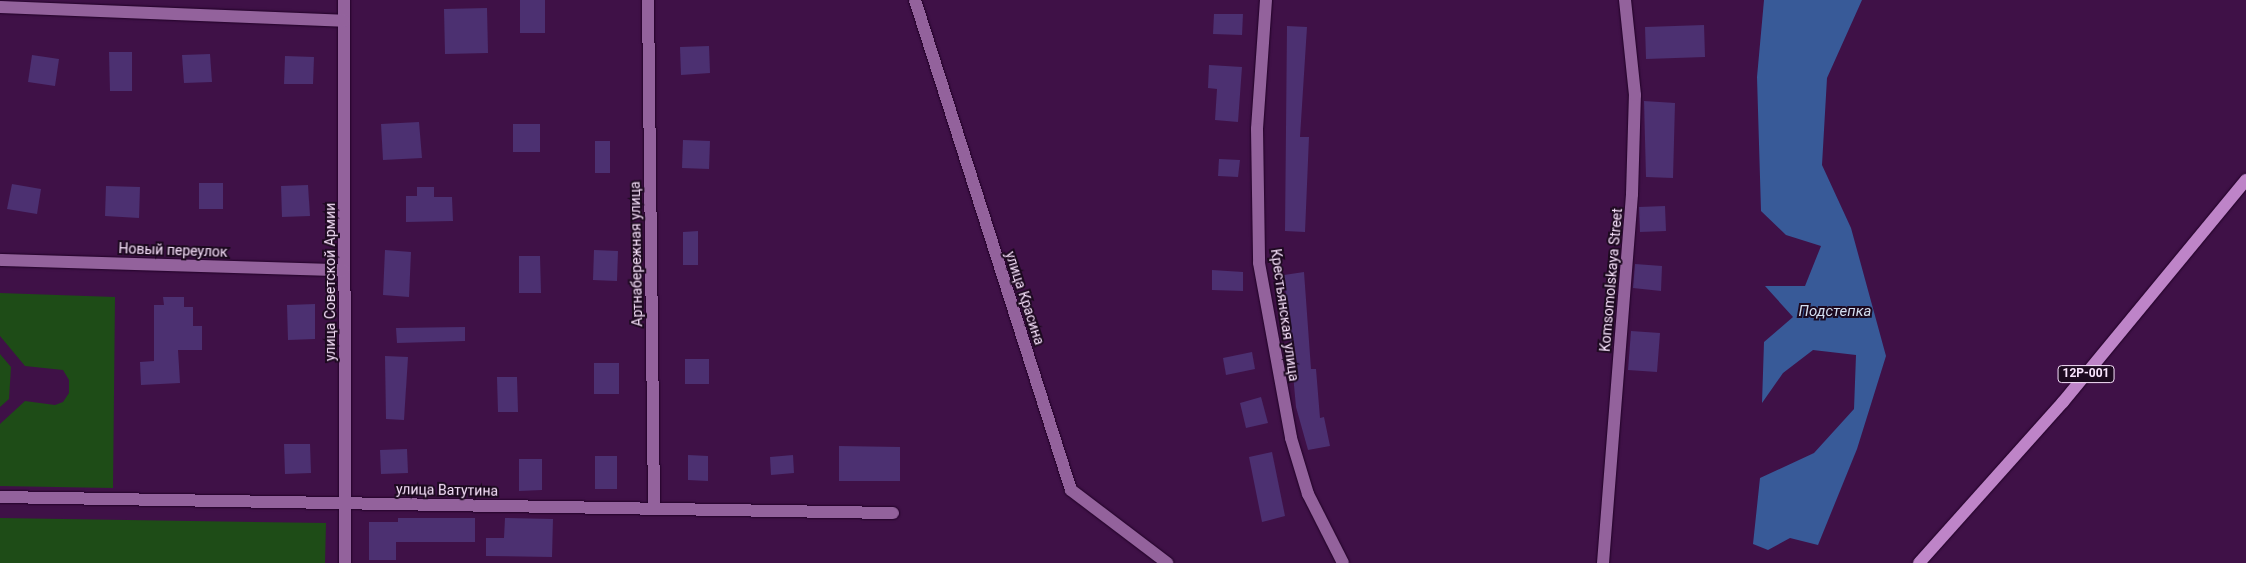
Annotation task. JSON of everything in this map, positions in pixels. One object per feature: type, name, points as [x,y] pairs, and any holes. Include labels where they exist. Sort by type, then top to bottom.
[{"type":"main road","name":"12Р-001","points":[[1919,563],[2063,402],[2246,180]]},
{"type":"street","name":"улица Советской Армии","points":[[344,0],[345,563]]},
{"type":"street","name":"Артнабережная улица","points":[[648,0],[654,509]]},
{"type":"street","name":"улица Красина","points":[[915,0],[1071,490],[1167,563]]},
{"type":"street","name":"Крестьянская улица","points":[[1266,0],[1257,129],[1259,263],[1290,438],[1308,494],[1343,563]]},
{"type":"street","name":"Komsomolskaya Street","points":[[1603,563],[1632,194],[1635,95],[1625,0]]},
{"type":"street","points":[[0,7],[344,21]]},
{"type":"street","name":"Новый переулок","points":[[0,260],[344,270]]},
{"type":"street","name":"улица Ватутина","points":[[0,497],[893,512]]},
{"type":"green space","points":[[0,293],[115,297],[113,488],[0,486],[0,424],[25,401],[55,405],[63,402],[69,393],[69,380],[63,370],[25,366],[0,336]]},
{"type":"green space","points":[[0,354],[11,367],[9,399],[0,407]]},
{"type":"green space","points":[[0,518],[326,523],[325,563],[0,563]]},
{"type":"water","name":"Подстепка","points":[[1764,0],[1862,0],[1827,78],[1822,165],[1851,228],[1886,356],[1857,449],[1818,545],[1790,538],[1768,550],[1753,544],[1760,478],[1814,453],[1854,409],[1856,355],[1813,350],[1783,373],[1762,403],[1764,342],[1793,317],[1765,286],[1805,286],[1821,246],[1786,235],[1761,211],[1757,77]]},
{"type":"building","points":[[520,0],[545,0],[545,33],[520,33]]},
{"type":"building","points":[[487,8],[488,53],[445,54],[444,9]]},
{"type":"building","points":[[1214,14],[1243,14],[1242,35],[1213,34]]},
{"type":"building","points":[[1704,25],[1705,57],[1646,59],[1645,27]]},
{"type":"building","points":[[1287,26],[1307,27],[1300,137],[1309,137],[1305,232],[1285,231]]},
{"type":"building","points":[[709,46],[710,73],[681,75],[680,47]]},
{"type":"building","points":[[109,52],[132,52],[132,91],[110,91]]},
{"type":"building","points":[[210,54],[212,82],[184,83],[182,55]]},
{"type":"building","points":[[32,55],[59,59],[55,86],[28,82]]},
{"type":"building","points":[[285,56],[314,57],[313,84],[284,84]]},
{"type":"building","points":[[1209,65],[1242,67],[1238,122],[1215,120],[1217,89],[1208,88]]},
{"type":"building","points":[[1644,101],[1675,103],[1673,178],[1646,177]]},
{"type":"building","points":[[419,122],[422,158],[383,160],[381,124]]},
{"type":"building","points":[[513,124],[540,124],[540,152],[513,152]]},
{"type":"building","points":[[683,140],[710,141],[709,169],[682,168]]},
{"type":"building","points":[[595,141],[610,141],[610,173],[595,173]]},
{"type":"building","points":[[1219,159],[1240,160],[1238,177],[1218,176]]},
{"type":"building","points":[[199,183],[223,183],[223,209],[199,209]]},
{"type":"building","points":[[12,184],[41,189],[37,214],[7,209]]},
{"type":"building","points":[[308,185],[310,216],[282,217],[281,186]]},
{"type":"building","points":[[106,186],[140,187],[139,218],[105,216]]},
{"type":"building","points":[[417,187],[434,187],[434,197],[452,197],[453,221],[406,222],[406,196],[417,196]]},
{"type":"building","points":[[1665,206],[1666,231],[1640,232],[1639,207]]},
{"type":"building","points":[[698,231],[698,265],[683,265],[683,232]]},
{"type":"building","points":[[385,250],[411,252],[409,297],[383,295]]},
{"type":"building","points":[[594,250],[618,251],[617,281],[593,280]]},
{"type":"building","points":[[519,256],[540,256],[541,293],[519,293]]},
{"type":"building","points":[[1635,264],[1662,266],[1661,291],[1633,288]]},
{"type":"building","points":[[1212,270],[1243,272],[1243,291],[1212,290]]},
{"type":"building","points":[[1304,272],[1311,369],[1316,369],[1320,418],[1324,417],[1330,446],[1308,450],[1296,407],[1284,275]]},
{"type":"building","points":[[163,297],[184,297],[184,307],[193,307],[193,326],[202,326],[202,350],[178,350],[180,383],[141,385],[140,362],[154,361],[154,305],[164,305]]},
{"type":"building","points":[[315,304],[315,339],[288,340],[287,305]]},
{"type":"building","points":[[465,327],[465,341],[397,343],[396,328]]},
{"type":"building","points":[[1631,331],[1660,333],[1657,372],[1628,370]]},
{"type":"building","points":[[1252,352],[1255,369],[1226,375],[1223,358]]},
{"type":"building","points":[[385,356],[408,357],[404,420],[386,419]]},
{"type":"building","points":[[685,359],[709,359],[709,384],[685,384]]},
{"type":"building","points":[[594,363],[619,363],[619,394],[594,394]]},
{"type":"building","points":[[497,377],[517,377],[518,412],[498,412]]},
{"type":"building","points":[[1261,397],[1268,423],[1246,428],[1240,403]]},
{"type":"building","points":[[284,444],[310,444],[311,473],[285,474]]},
{"type":"building","points":[[839,446],[900,447],[900,481],[839,481]]},
{"type":"building","points":[[407,449],[408,473],[381,474],[380,450]]},
{"type":"building","points":[[1272,452],[1285,516],[1262,522],[1249,457]]},
{"type":"building","points":[[688,455],[708,456],[708,481],[688,480]]},
{"type":"building","points":[[793,455],[794,473],[771,475],[770,457]]},
{"type":"building","points":[[595,456],[617,456],[617,489],[595,489]]},
{"type":"building","points":[[519,459],[542,459],[542,490],[519,491]]},
{"type":"building","points":[[398,518],[475,518],[475,542],[396,542],[396,560],[369,560],[369,522],[398,522]]},
{"type":"building","points":[[505,518],[553,519],[552,557],[486,556],[486,538],[504,538]]}]
